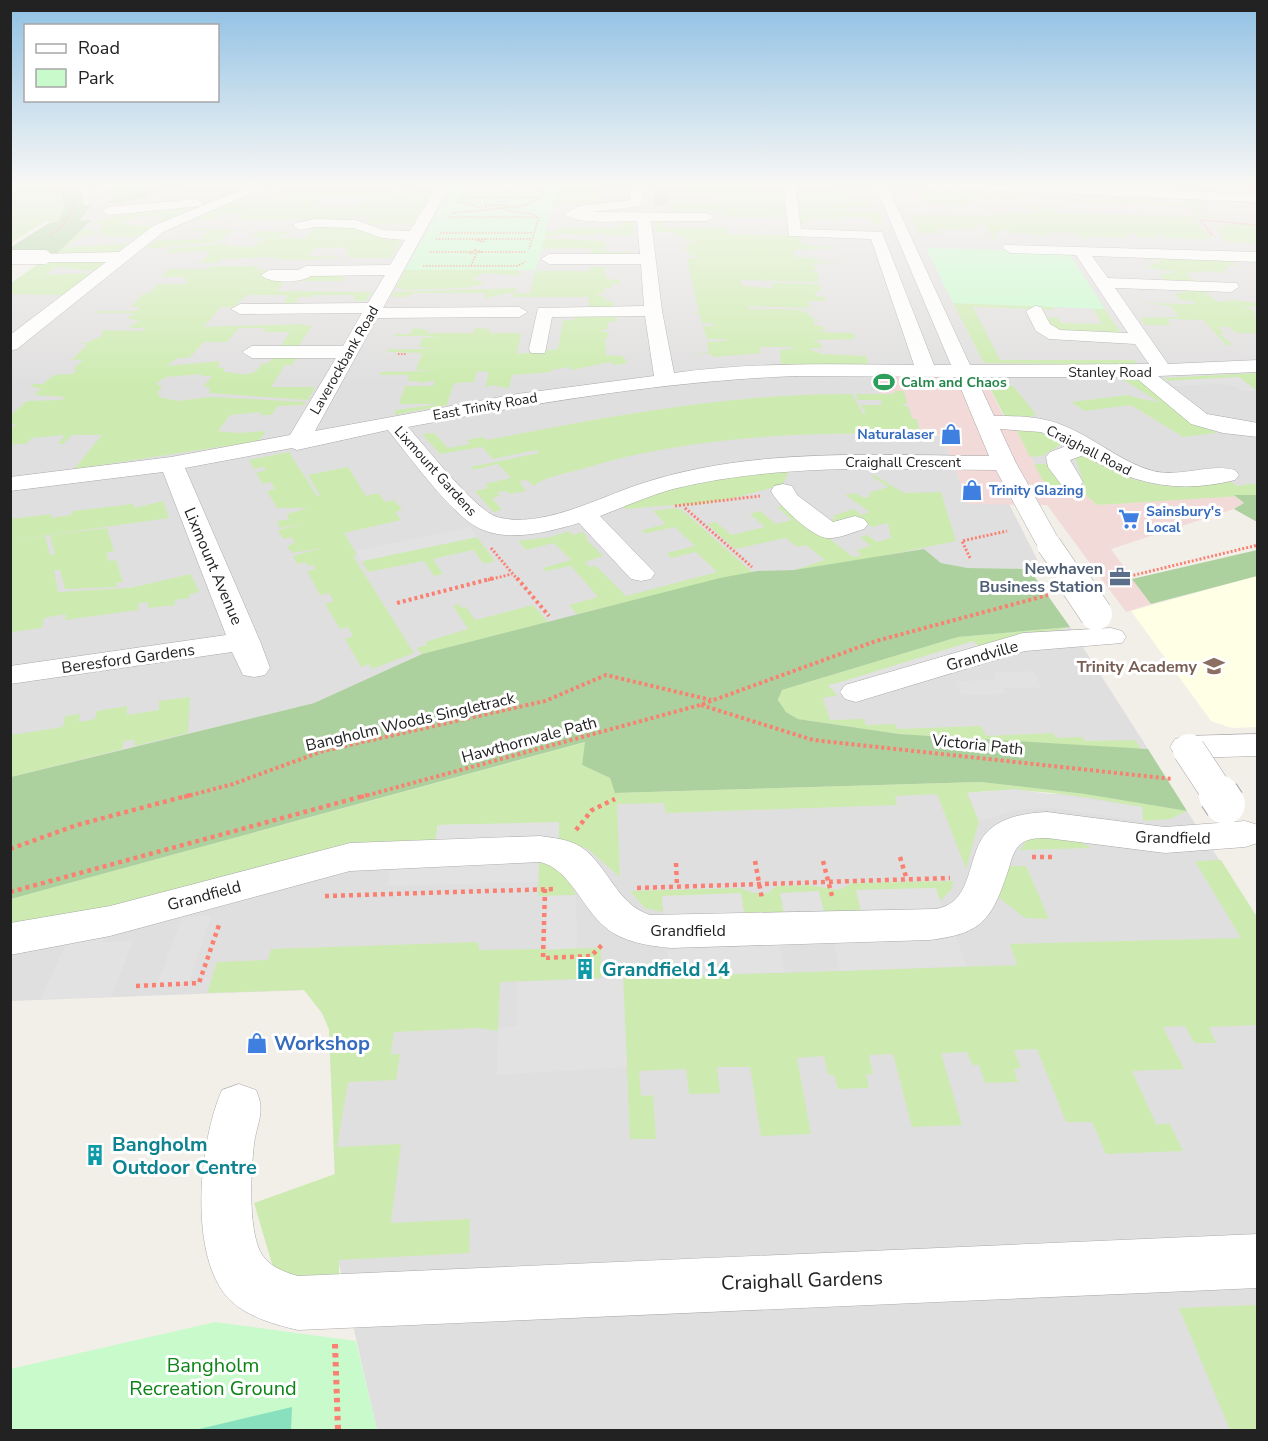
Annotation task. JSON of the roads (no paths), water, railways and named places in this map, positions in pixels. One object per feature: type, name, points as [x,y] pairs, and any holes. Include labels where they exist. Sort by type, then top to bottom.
[{"type":"street","points":[[10,345],[132,250]]},
{"type":"street","name":"Laverockbank Road","points":[[297,443],[406,250]]},
{"type":"street","points":[[644,250],[665,379]]},
{"type":"street","points":[[882,250],[926,371]]},
{"type":"street","points":[[910,250],[1004,463]]},
{"type":"street","points":[[1080,250],[1140,339],[1163,380],[1199,419],[1223,426],[1257,430]]},
{"type":"street","points":[[1088,250],[1257,257]]},
{"type":"street","points":[[1229,250],[1233,255]]},
{"type":"street","points":[[10,256],[124,257]]},
{"type":"street","points":[[549,259],[647,259]]},
{"type":"street","points":[[269,275],[303,275],[306,271],[394,270]]},
{"type":"street","points":[[1101,283],[1230,287]]},
{"type":"street","points":[[240,309],[519,312]]},
{"type":"street","points":[[538,349],[544,312],[653,311]]},
{"type":"street","points":[[1059,315],[1035,312],[1042,327],[1048,332],[1089,337],[1140,339]]},
{"type":"street","points":[[252,352],[348,352]]},
{"type":"street","name":"Stanley Road","points":[[963,372],[1141,372],[1163,380],[1257,366]]},
{"type":"street","name":"East Trinity Road","points":[[10,484],[171,464],[297,443],[553,394],[665,379],[765,370],[963,372]]},
{"type":"street","points":[[1163,380],[1206,387]]},
{"type":"street","name":"Craighall Road","points":[[986,422],[1046,427],[1086,446],[1123,468],[1151,478],[1184,480],[1227,475]]},
{"type":"street","name":"Lixmount Gardens","points":[[393,423],[482,529]]},
{"type":"street","points":[[1071,482],[1059,467],[1059,457],[1086,446]]},
{"type":"street","name":"Craighall Crescent","points":[[482,529],[507,526],[529,527],[552,523],[648,489],[684,479],[753,467],[802,464],[1004,463]]},
{"type":"street","name":"Grandville","points":[[856,692],[1023,642],[1103,625],[1049,545],[1004,463]]},
{"type":"street","name":"Lixmount Avenue","points":[[171,464],[249,655]]},
{"type":"street","points":[[802,464],[772,493],[787,499],[830,531],[855,524]]},
{"type":"street","points":[[582,512],[641,573]]},
{"type":"street","name":"Beresford Gardens","points":[[10,675],[249,655]]},
{"type":"street","points":[[1243,830],[1182,752],[1257,745]]},
{"type":"street","name":"Grandfield","points":[[10,939],[85,926],[350,857],[540,849],[560,853],[574,863],[617,917],[627,923],[655,932],[941,923],[952,922],[971,910],[1001,840],[1008,834],[1031,826],[1047,825],[1165,840],[1208,839],[1243,830]]},
{"type":"street","name":"Craighall Gardens","points":[[239,1105],[230,1142],[227,1188],[232,1248],[240,1268],[256,1286],[272,1297],[298,1303],[614,1287],[1257,1261]]},
{"type":"place","name":"Calm and Chaos","points":[[884,382]]},
{"type":"place","name":"Naturalaser","points":[[951,434]]},
{"type":"place","name":"Trinity Glazing","points":[[972,490]]},
{"type":"place","name":"Sainsbury's Local","points":[[1129,519]]},
{"type":"place","name":"Newhaven Business Station","points":[[1120,577]]},
{"type":"place","name":"Trinity Academy","points":[[1214,666]]},
{"type":"place","name":"Grandfield 14","points":[[585,969]]},
{"type":"place","name":"Workshop","points":[[257,1043]]},
{"type":"place","name":"Bangholm Outdoor Centre","points":[[95,1155]]},
{"type":"park label","name":"Bangholm Recreation Ground","points":[[213,1376]]}]
